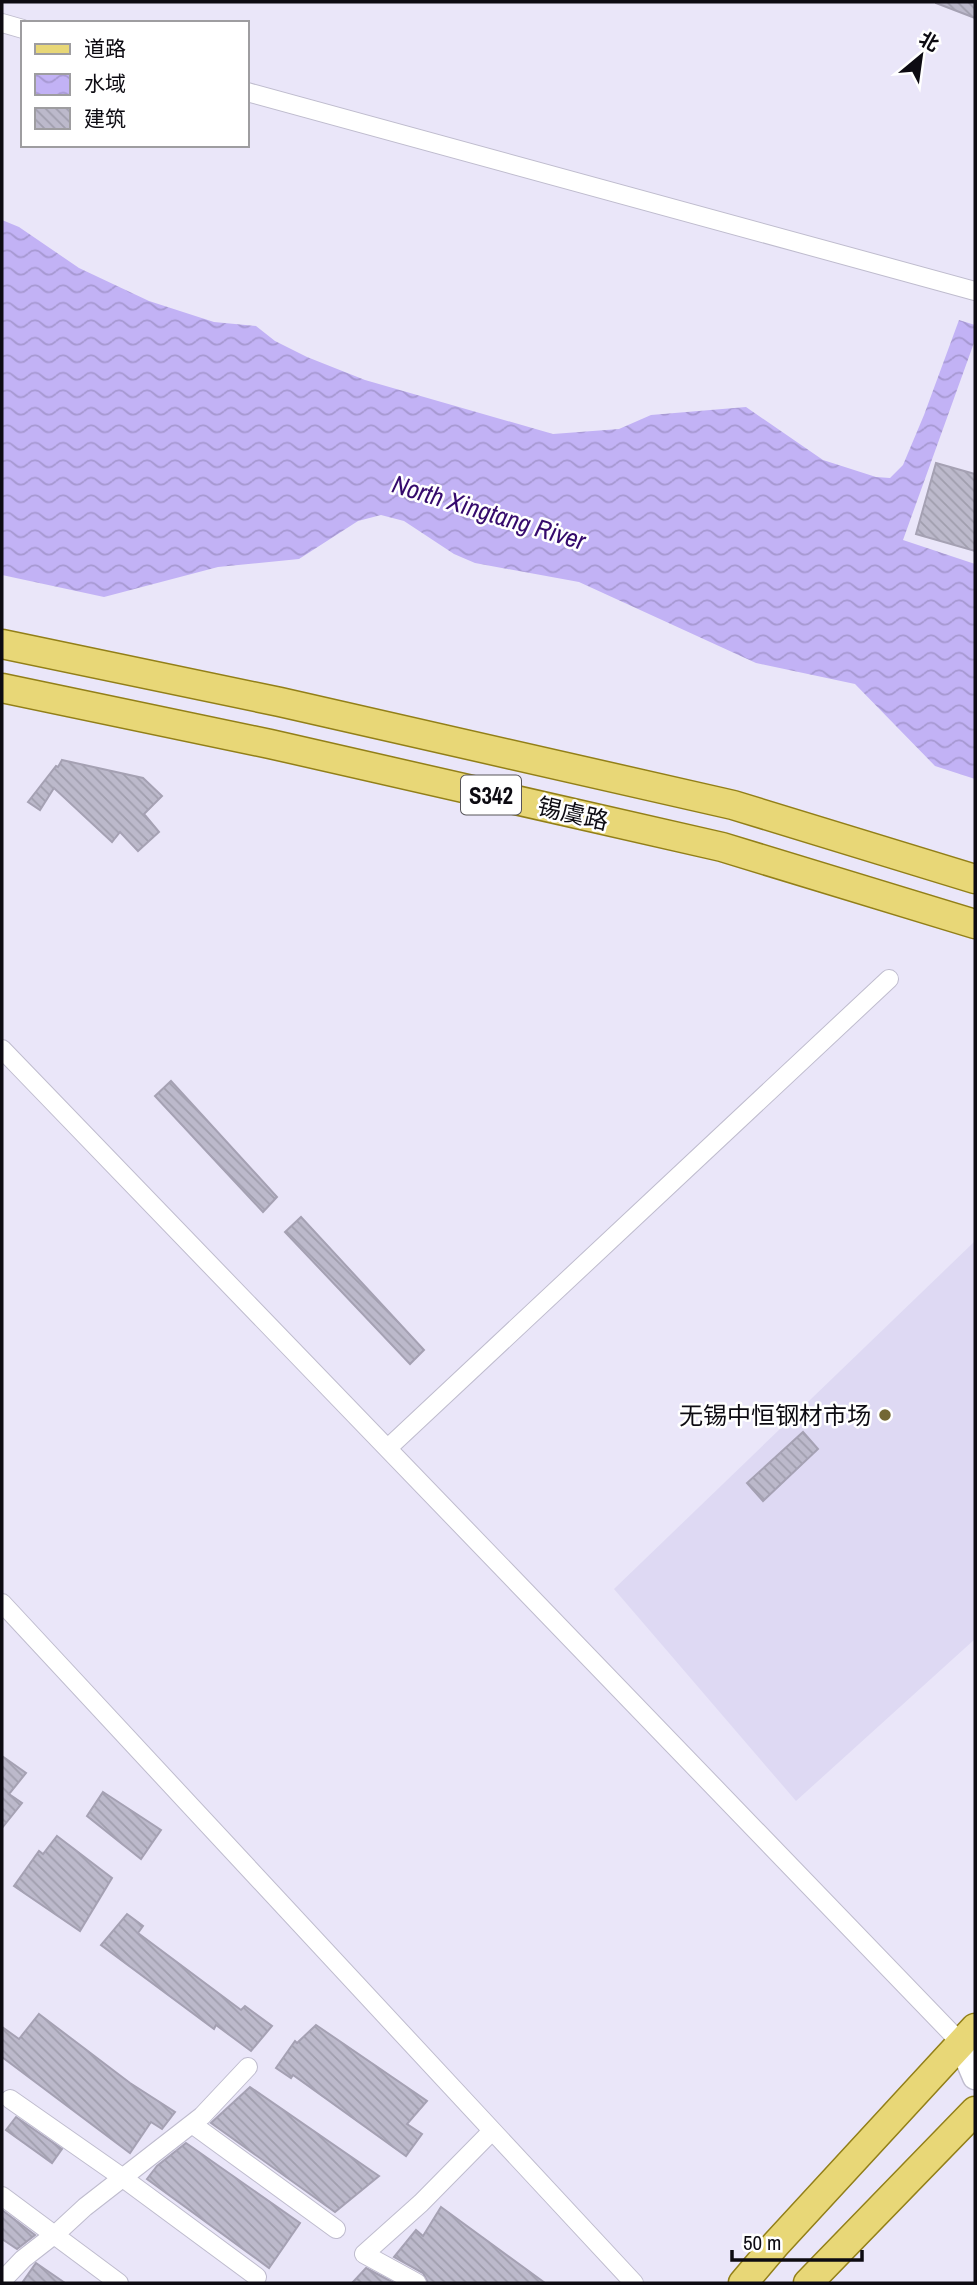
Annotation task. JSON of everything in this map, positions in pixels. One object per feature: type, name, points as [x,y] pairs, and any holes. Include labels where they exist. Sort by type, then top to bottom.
[{"type":"main road","name":"锡虞路","points":[[2,644],[280,702],[733,805],[975,879]]},
{"type":"main road","name":"锡虞路","points":[[2,688],[270,744],[722,847],[975,924]]},
{"type":"main road","points":[[970,2040],[975,2077]]},
{"type":"main road","points":[[743,2283],[776,2244],[970,2040]]},
{"type":"main road","points":[[808,2283],[975,2111]]},
{"type":"street","points":[[2,23],[21,28]]},
{"type":"street","points":[[248,92],[975,291]]},
{"type":"street","points":[[388,1448],[889,979]]},
{"type":"street","points":[[2,1049],[388,1448],[970,2040]]},
{"type":"street","points":[[2,1603],[634,2283]]},
{"type":"street","points":[[2,2281],[23,2259],[192,2124],[248,2067]]},
{"type":"street","points":[[10,2099],[257,2277]]},
{"type":"street","points":[[192,2124],[337,2229]]},
{"type":"street","points":[[417,2283],[364,2254],[421,2203],[492,2131]]},
{"type":"street","points":[[2,2196],[119,2283]]},
{"type":"shaded area","name":"无锡中恒钢材市场","points":[[975,1241],[975,1639],[796,1801],[614,1589]]},
{"type":"water","name":"North Xingtang River","points":[[2,220],[19,227],[79,268],[149,301],[214,322],[256,326],[275,341],[307,357],[365,380],[553,434],[619,429],[651,415],[746,407],[823,460],[876,477],[890,478],[903,465],[959,320],[975,325],[975,340],[903,540],[975,564],[975,779],[935,766],[855,684],[756,663],[579,582],[475,563],[454,554],[404,521],[381,515],[358,521],[299,559],[218,567],[104,597],[2,575]]},
{"type":"building","points":[[975,2],[975,18],[936,3]]},
{"type":"building","points":[[936,463],[975,474],[975,551],[916,534]]},
{"type":"building","points":[[62,760],[143,778],[162,796],[144,814],[159,832],[138,851],[120,832],[112,842],[54,788],[40,810],[28,802]]},
{"type":"building","points":[[171,1081],[277,1197],[263,1212],[155,1096]]},
{"type":"building","points":[[301,1217],[424,1350],[410,1364],[285,1232]]},
{"type":"building","points":[[803,1432],[818,1449],[763,1501],[747,1483]]},
{"type":"building","points":[[2,1756],[26,1773],[9,1794],[22,1803],[2,1828]]},
{"type":"building","points":[[103,1792],[161,1830],[141,1859],[87,1816]]},
{"type":"building","points":[[57,1836],[112,1878],[80,1931],[14,1886],[39,1851],[43,1854]]},
{"type":"building","points":[[127,1914],[143,1926],[138,1933],[241,2010],[245,2006],[272,2026],[251,2051],[216,2025],[214,2029],[101,1945]]},
{"type":"building","points":[[39,2014],[130,2083],[175,2112],[162,2129],[151,2122],[130,2153],[2,2057],[2,2027],[19,2039]]},
{"type":"building","points":[[316,2025],[427,2101],[407,2124],[422,2134],[406,2156],[293,2075],[291,2078],[276,2068],[295,2041],[297,2043]]},
{"type":"building","points":[[250,2087],[379,2176],[335,2212],[211,2123]]},
{"type":"building","points":[[16,2117],[62,2149],[52,2163],[6,2130]]},
{"type":"building","points":[[186,2143],[300,2223],[269,2268],[147,2179],[157,2166]]},
{"type":"building","points":[[441,2207],[545,2283],[428,2283],[423,2273],[394,2257],[416,2230],[423,2236]]},
{"type":"building","points":[[2,2210],[35,2235],[17,2249],[2,2239]]},
{"type":"building","points":[[36,2263],[65,2283],[22,2283]]},
{"type":"building","points":[[366,2268],[394,2283],[352,2283]]},
{"type":"place","name":"无锡中恒钢材市场","points":[[885,1415]]}]
